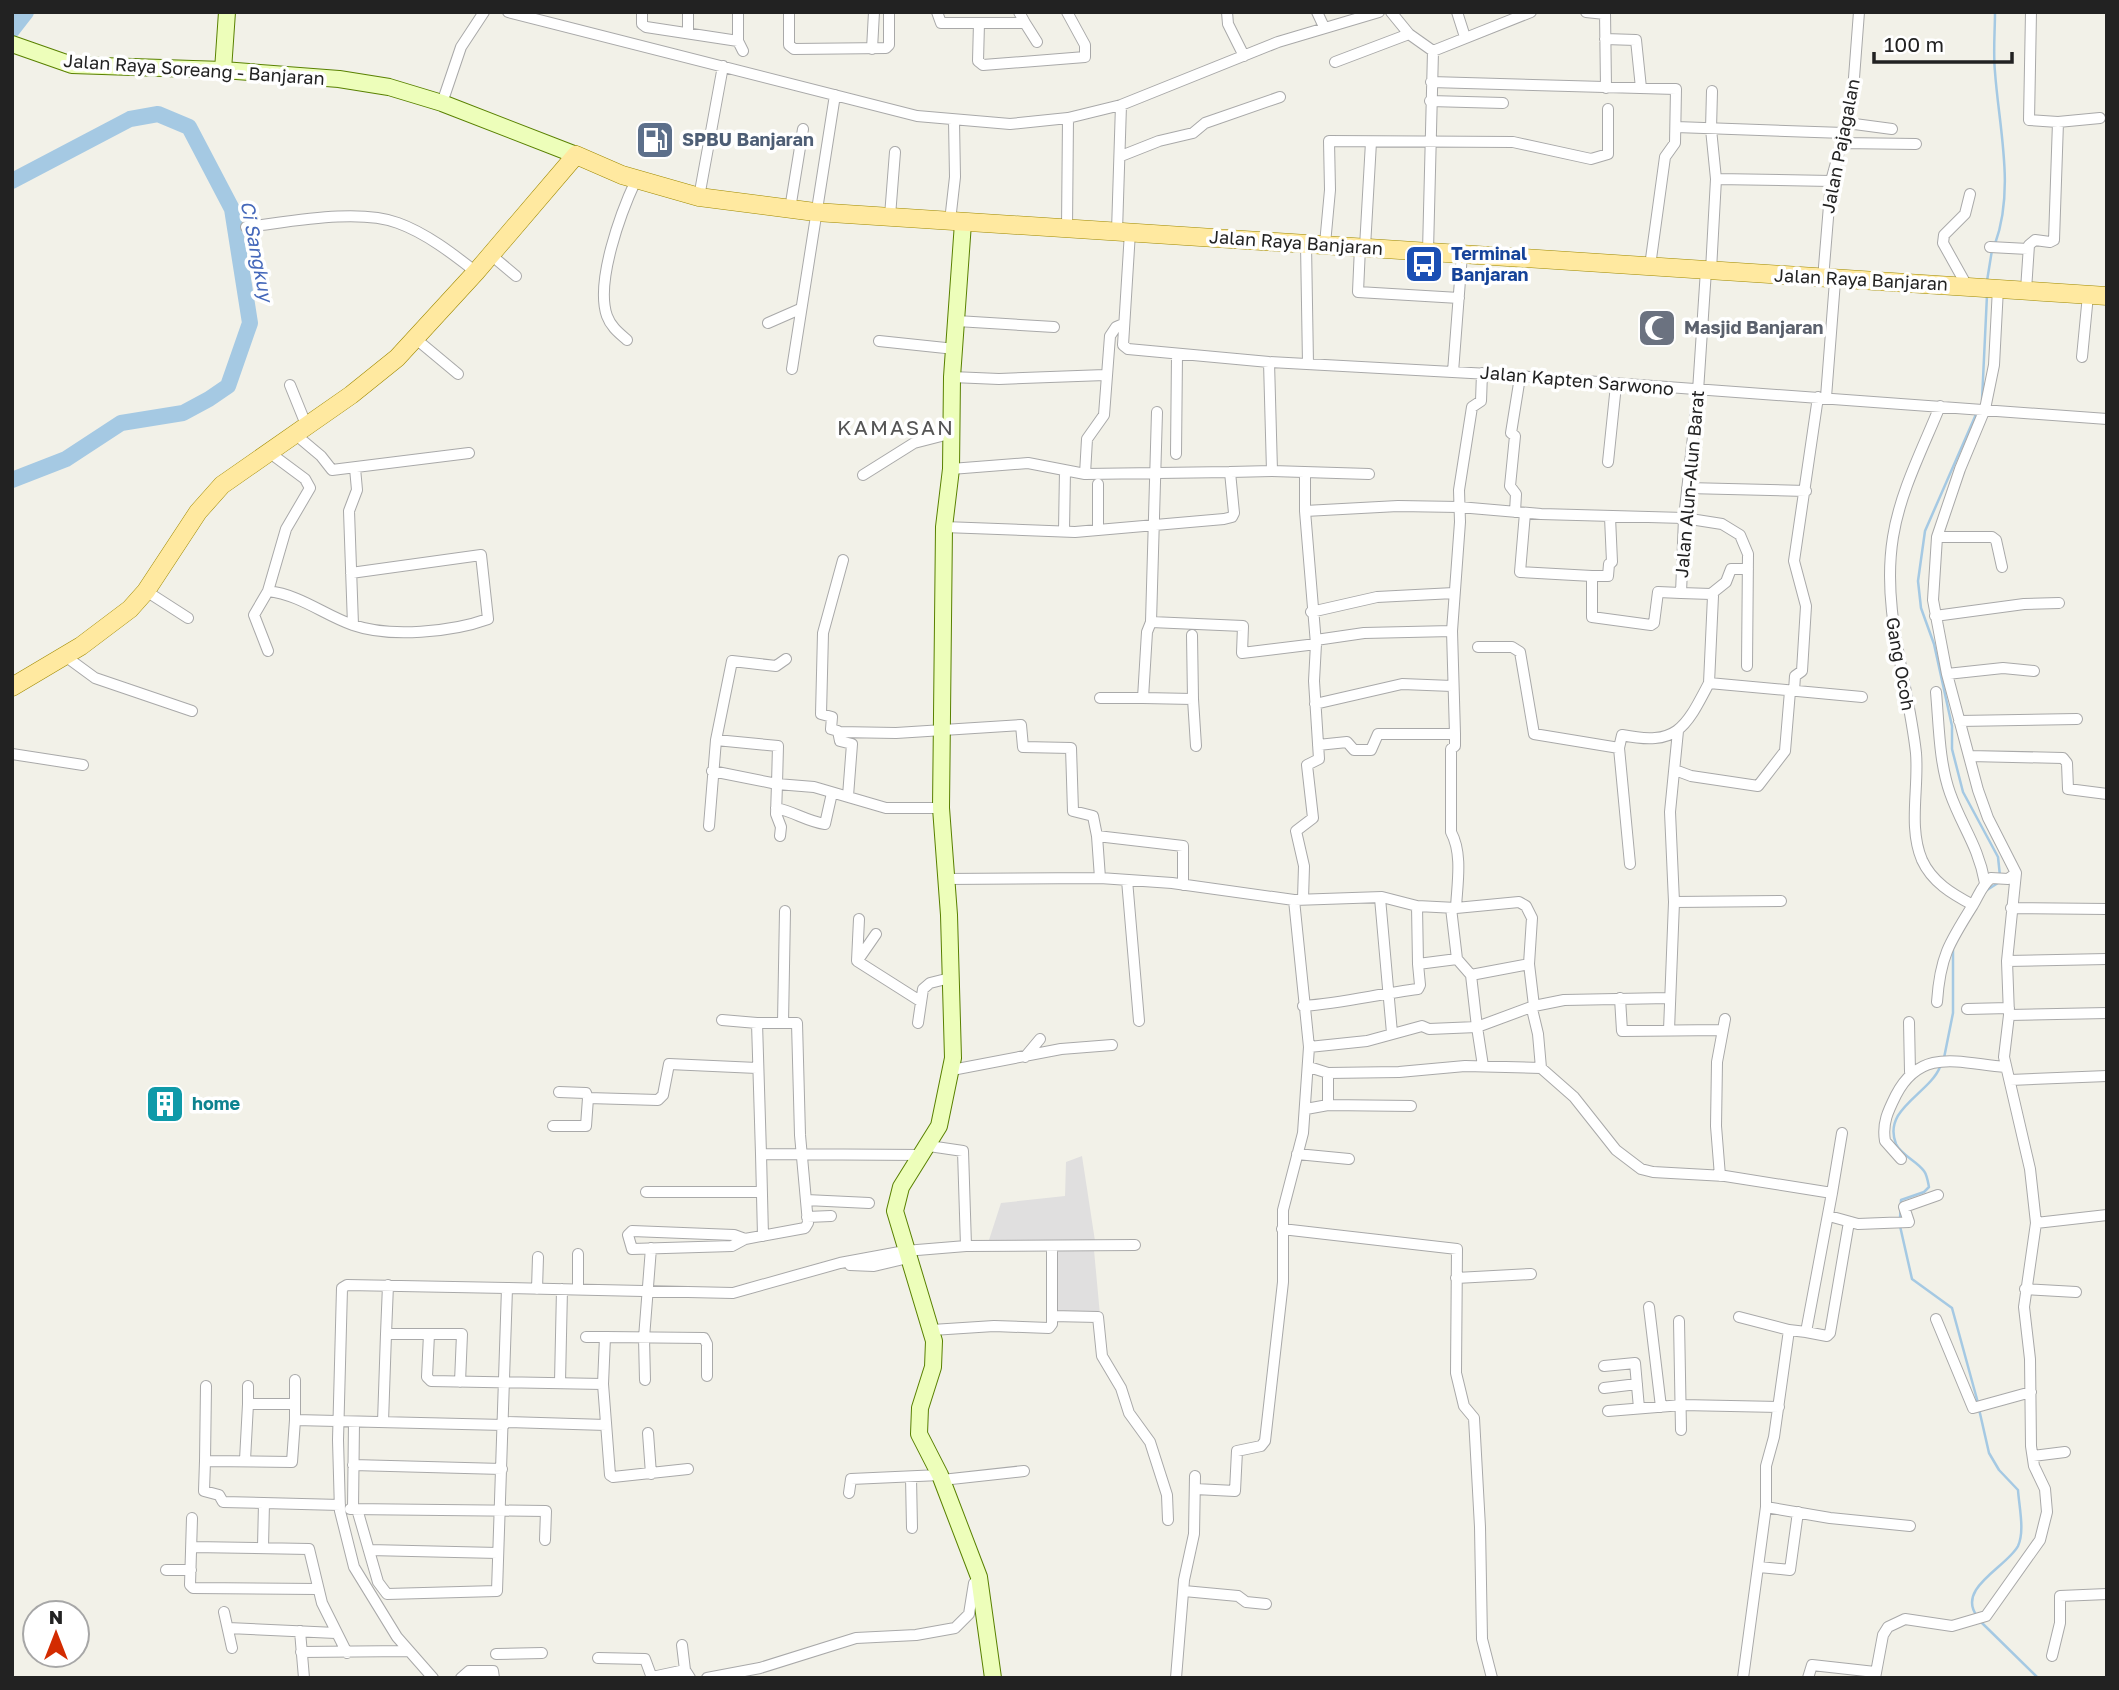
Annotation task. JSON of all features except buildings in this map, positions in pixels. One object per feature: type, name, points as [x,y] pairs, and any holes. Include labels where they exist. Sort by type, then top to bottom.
[{"type":"main road","name":"Jalan Raya Banjaran","points":[[576,155],[636,180],[699,197],[815,212],[2107,296]]},
{"type":"main road","points":[[14,682],[65,656],[119,618],[146,591],[186,528],[211,496],[289,443],[387,367],[476,272],[576,155]]},
{"type":"street","points":[[223,70],[227,12]]},
{"type":"street","points":[[442,103],[461,47],[484,12]]},
{"type":"street","points":[[508,12],[918,116],[1010,124],[1068,118],[1125,104],[1324,27],[1379,12]]},
{"type":"street","points":[[642,12],[642,24],[646,27],[688,32],[741,46],[738,12]]},
{"type":"street","points":[[688,12],[688,32]]},
{"type":"street","points":[[789,12],[791,48],[872,49],[888,47],[889,12]]},
{"type":"street","points":[[872,49],[874,12]]},
{"type":"street","points":[[937,12],[941,23],[1025,23]]},
{"type":"street","points":[[1019,12],[1037,42]]},
{"type":"street","points":[[979,23],[978,61],[983,65],[1079,60],[1085,57],[1087,52],[1067,12]]},
{"type":"street","points":[[1227,12],[1228,24],[1244,56]]},
{"type":"street","points":[[1317,12],[1324,27]]},
{"type":"street","points":[[1457,12],[1465,37]]},
{"type":"street","points":[[1433,51],[1531,12]]},
{"type":"street","points":[[1586,12],[1605,13],[1606,88]]},
{"type":"street","name":"Jalan Pajagalan","points":[[1822,397],[1829,280],[1831,181],[1852,104],[1859,12]]},
{"type":"street","points":[[2031,12],[2029,120],[2099,118]]},
{"type":"street","points":[[1395,13],[1409,34],[1433,51]]},
{"type":"street","points":[[1335,62],[1409,34]]},
{"type":"street","points":[[1605,39],[1636,40],[1641,88]]},
{"type":"street","name":"Jalan Raya Soreang - Banjaran","points":[[19,48],[72,65],[223,70],[359,82],[409,92],[442,103],[576,155]]},
{"type":"street","points":[[1428,251],[1433,51]]},
{"type":"street","points":[[699,197],[723,66]]},
{"type":"street","points":[[1431,82],[1677,90],[1674,146],[1665,157],[1650,266]]},
{"type":"street","name":"Jalan Alun-Alun Barat","points":[[1709,683],[1711,594],[1681,593],[1684,518],[1716,179],[1711,129],[1712,91]]},
{"type":"street","points":[[792,369],[835,95]]},
{"type":"street","points":[[1125,155],[1159,141],[1193,133],[1205,123],[1280,97]]},
{"type":"street","points":[[1430,101],[1503,103]]},
{"type":"street","points":[[1085,474],[1087,439],[1104,415],[1110,336],[1120,326],[1125,104]]},
{"type":"street","points":[[1325,244],[1330,190],[1329,141],[1513,142],[1551,153],[1598,159],[1608,154],[1608,109]]},
{"type":"street","points":[[1067,228],[1068,118]]},
{"type":"street","points":[[954,121],[957,321],[952,377],[951,469],[944,527],[940,808],[954,1046],[952,1070],[939,1126],[896,1200],[895,1220],[896,1257],[932,1330],[933,1367],[918,1421],[927,1477],[976,1570],[993,1678]]},
{"type":"street","points":[[2026,290],[2028,249],[2031,241],[2054,240],[2058,121]]},
{"type":"street","points":[[1676,127],[1844,133],[1892,129]]},
{"type":"street","points":[[790,209],[803,129]]},
{"type":"street","points":[[1844,133],[1916,144]]},
{"type":"street","points":[[1371,142],[1358,292],[1459,298]]},
{"type":"street","points":[[890,216],[895,152]]},
{"type":"street","points":[[1716,179],[1831,181]]},
{"type":"street","points":[[628,340],[613,328],[607,317],[603,293],[618,230],[636,180]]},
{"type":"street","points":[[1808,1678],[1812,1665],[1875,1675],[1883,1635],[1888,1626],[1905,1619],[1939,1626],[1961,1625],[1986,1616],[2043,1533],[2047,1500],[2033,1456],[2025,1289],[2035,1247],[2036,1223],[2030,1169],[2005,1067],[2012,876],[1988,818],[1959,721],[1933,600],[1937,537],[1994,365],[1983,287],[1943,243],[1944,235],[1965,214],[1970,194]]},
{"type":"street","points":[[246,227],[333,217],[395,221],[446,249],[476,272]]},
{"type":"street","points":[[1306,244],[1308,365]]},
{"type":"street","points":[[1990,247],[2028,249]]},
{"type":"street","points":[[1453,372],[1462,254]]},
{"type":"street","points":[[491,255],[516,276]]},
{"type":"street","points":[[2082,358],[2088,295]]},
{"type":"street","points":[[768,323],[800,309]]},
{"type":"street","points":[[957,321],[1054,327]]},
{"type":"street","name":"Jalan Kapten Sarwono","points":[[1120,326],[1126,349],[1180,355],[1308,365],[1482,373],[1616,385],[1822,397],[2107,419]]},
{"type":"street","points":[[416,339],[457,374]]},
{"type":"street","points":[[879,341],[955,349]]},
{"type":"street","points":[[1176,454],[1180,355]]},
{"type":"street","points":[[1269,362],[1272,471]]},
{"type":"street","points":[[1482,373],[1480,401],[1472,407],[1460,471],[1452,631],[1456,745],[1451,749],[1451,832],[1456,844],[1458,878],[1453,908],[1457,959],[1471,975],[1483,1066]]},
{"type":"street","points":[[952,377],[999,379],[1105,375]]},
{"type":"street","points":[[1520,377],[1511,433],[1515,436],[1510,485],[1520,512],[1520,572],[1608,576],[1609,564],[1612,562],[1610,517]]},
{"type":"street","points":[[268,651],[253,618],[271,591],[286,529],[310,488],[289,443],[290,384]]},
{"type":"street","points":[[1608,462],[1616,385]]},
{"type":"street","points":[[1675,770],[1691,776],[1759,785],[1785,751],[1795,676],[1802,671],[1806,606],[1794,561],[1822,397]]},
{"type":"street","name":"Gang Ocoh","points":[[1940,406],[1895,522],[1889,563],[1890,607],[1916,754],[1919,851],[1931,875],[1949,892],[1973,905]]},
{"type":"street","points":[[1143,698],[1147,632],[1151,622],[1157,412]]},
{"type":"street","points":[[863,475],[914,443],[953,433]]},
{"type":"street","points":[[289,443],[321,456],[332,470],[469,453]]},
{"type":"street","points":[[951,469],[1028,463],[1085,474],[1272,471],[1369,474]]},
{"type":"street","points":[[352,625],[349,511],[357,490],[355,468]]},
{"type":"street","points":[[1064,531],[1065,470]]},
{"type":"street","points":[[944,527],[1098,530],[1152,527],[1233,517],[1230,472]]},
{"type":"street","points":[[1195,1489],[1235,1491],[1237,1451],[1262,1446],[1265,1441],[1266,1405],[1276,1362],[1283,1282],[1282,1229],[1290,1175],[1306,1109],[1309,1047],[1303,1006],[1298,899],[1304,866],[1296,829],[1310,824],[1313,818],[1307,765],[1318,760],[1318,745],[1315,704],[1316,642],[1311,612],[1305,473]]},
{"type":"street","points":[[1098,484],[1098,530]]},
{"type":"street","points":[[1687,488],[1806,491]]},
{"type":"street","points":[[1305,511],[1375,506],[1459,507],[1610,517],[1684,518],[1722,524],[1740,535],[1748,554],[1747,666]]},
{"type":"street","points":[[1937,537],[1992,537],[1996,540],[2002,567]]},
{"type":"street","points":[[271,591],[304,600],[352,625],[387,630],[443,630],[486,620],[488,617],[481,555],[351,573]]},
{"type":"street","points":[[844,561],[821,648],[821,714],[832,716],[831,729],[838,732],[892,733],[1018,724],[1022,727],[1023,747],[1071,748],[1073,811],[1093,816],[1100,878]]},
{"type":"street","points":[[1711,594],[1726,582],[1731,569],[1748,569]]},
{"type":"street","points":[[1592,576],[1591,615],[1596,619],[1651,625],[1658,592],[1681,593]]},
{"type":"street","points":[[146,591],[188,618]]},
{"type":"street","points":[[1311,612],[1377,597],[1454,593]]},
{"type":"street","points":[[1935,616],[2059,603]]},
{"type":"street","points":[[1151,622],[1243,626],[1242,653],[1364,632],[1452,631]]},
{"type":"street","points":[[1192,635],[1196,746]]},
{"type":"street","points":[[1478,647],[1512,647],[1520,652],[1534,734],[1619,748]]},
{"type":"street","points":[[65,656],[95,677],[192,711]]},
{"type":"street","points":[[709,826],[716,740],[732,662],[776,666],[786,659]]},
{"type":"street","points":[[1947,674],[2003,668],[2034,671]]},
{"type":"street","points":[[1630,864],[1619,748],[1622,735],[1653,740],[1678,731],[1695,711],[1709,683],[1862,697]]},
{"type":"street","points":[[1315,704],[1402,684],[1452,686]]},
{"type":"street","points":[[1936,692],[1944,768],[1950,793],[1980,855],[1988,880],[1959,922],[1939,969],[1937,1002]]},
{"type":"street","points":[[1100,698],[1193,699]]},
{"type":"street","points":[[1959,721],[2077,719]]},
{"type":"street","points":[[1669,1030],[1674,902],[1669,837],[1678,731]]},
{"type":"street","points":[[838,732],[840,741],[852,744],[848,796]]},
{"type":"street","points":[[1318,745],[1347,742],[1354,750],[1371,750],[1378,734],[1455,734]]},
{"type":"street","points":[[716,740],[778,746],[776,808],[780,836]]},
{"type":"street","points":[[12,754],[83,765]]},
{"type":"street","points":[[1970,756],[2063,758],[2067,763],[2068,789],[2107,794]]},
{"type":"street","points":[[712,771],[777,784],[814,787],[880,806],[940,808]]},
{"type":"street","points":[[776,808],[797,813],[807,821],[825,824],[832,793]]},
{"type":"street","points":[[1097,836],[1183,846],[1183,885]]},
{"type":"street","points":[[1988,880],[2012,876]]},
{"type":"street","points":[[944,879],[1100,878],[1298,899],[1380,898],[1417,906],[1453,908],[1519,902],[1526,906],[1532,918],[1529,964],[1541,1068]]},
{"type":"street","points":[[1126,880],[1139,1021]]},
{"type":"street","points":[[1380,898],[1392,1033]]},
{"type":"street","points":[[1674,902],[1781,901]]},
{"type":"street","points":[[1303,1006],[1345,1003],[1419,988],[1417,906]]},
{"type":"street","points":[[2011,908],[2107,909]]},
{"type":"street","points":[[783,1023],[785,911]]},
{"type":"street","points":[[857,961],[859,919]]},
{"type":"street","points":[[857,961],[876,934]]},
{"type":"street","points":[[1418,964],[1457,959]]},
{"type":"street","points":[[2007,961],[2107,959]]},
{"type":"street","points":[[857,961],[920,1001]]},
{"type":"street","points":[[1471,975],[1529,964]]},
{"type":"street","points":[[918,1023],[923,989],[930,983],[950,978]]},
{"type":"street","points":[[1309,1047],[1367,1041],[1422,1027],[1477,1027],[1533,1007],[1564,1000],[1669,998]]},
{"type":"street","points":[[1620,999],[1622,1031],[1669,1030],[1724,1024],[1717,1062],[1716,1126],[1720,1175]]},
{"type":"street","points":[[1967,1009],[2107,1013]]},
{"type":"street","points":[[722,1020],[797,1023],[807,1217],[805,1228],[746,1239],[732,1247],[630,1248],[629,1233],[737,1235],[746,1239]]},
{"type":"street","points":[[1901,1159],[1885,1141],[1885,1117],[1910,1072],[1909,1022]]},
{"type":"street","points":[[757,1023],[763,1236]]},
{"type":"street","points":[[1026,1057],[1040,1039]]},
{"type":"street","points":[[952,1070],[1061,1049],[1112,1045]]},
{"type":"street","points":[[1910,1072],[1933,1062],[2005,1067]]},
{"type":"street","points":[[588,1098],[661,1098],[669,1064],[757,1068]]},
{"type":"street","points":[[1309,1067],[1328,1073],[1483,1066],[1541,1068],[1574,1097],[1616,1150],[1642,1169],[1653,1172],[1720,1175],[1832,1193]]},
{"type":"street","points":[[1328,1073],[1328,1105]]},
{"type":"street","points":[[2010,1080],[2107,1076]]},
{"type":"street","points":[[553,1126],[586,1126],[586,1093],[559,1091]]},
{"type":"street","points":[[1306,1109],[1328,1105],[1411,1106]]},
{"type":"street","points":[[1806,1332],[1842,1133]]},
{"type":"street","points":[[761,1154],[879,1155],[963,1151],[966,1247]]},
{"type":"street","points":[[1297,1154],[1349,1159]]},
{"type":"street","points":[[646,1192],[762,1192]]},
{"type":"street","points":[[1829,1216],[1849,1222],[1909,1223],[1904,1207],[1938,1195]]},
{"type":"street","points":[[806,1200],[869,1203]]},
{"type":"street","points":[[2036,1223],[2107,1215]]},
{"type":"street","points":[[807,1217],[831,1216]]},
{"type":"street","points":[[1739,1317],[1789,1330],[1827,1336],[1830,1333],[1849,1222]]},
{"type":"street","points":[[1282,1229],[1457,1249],[1456,1373],[1464,1406],[1474,1418],[1482,1639],[1492,1678]]},
{"type":"street","points":[[433,1678],[409,1651],[354,1567],[340,1508],[342,1288],[347,1285],[388,1285],[741,1293],[840,1264],[966,1247],[1135,1245]]},
{"type":"street","points":[[932,1330],[994,1326],[1049,1328],[1052,1316],[1052,1247]]},
{"type":"street","points":[[645,1380],[644,1338],[652,1248]]},
{"type":"street","points":[[578,1254],[578,1289]]},
{"type":"street","points":[[537,1289],[538,1256]]},
{"type":"street","points":[[1456,1278],[1531,1274]]},
{"type":"street","points":[[383,1422],[388,1285]]},
{"type":"street","points":[[354,1422],[355,1509],[382,1590],[395,1595],[494,1592],[499,1585],[507,1288]]},
{"type":"street","points":[[560,1382],[562,1289]]},
{"type":"street","points":[[2025,1289],[2076,1292]]},
{"type":"street","points":[[1649,1307],[1661,1406]]},
{"type":"street","points":[[1052,1316],[1098,1317],[1102,1356],[1121,1388],[1129,1413],[1150,1442],[1167,1495],[1168,1521]]},
{"type":"street","points":[[1936,1319],[1972,1407],[1981,1408],[2031,1392]]},
{"type":"street","points":[[1679,1321],[1681,1430]]},
{"type":"street","points":[[1742,1678],[1766,1507],[1766,1466],[1779,1406],[1789,1330]]},
{"type":"street","points":[[386,1334],[462,1334],[460,1382]]},
{"type":"street","points":[[429,1334],[428,1380],[603,1384]]},
{"type":"street","points":[[586,1337],[704,1338],[707,1344],[707,1376]]},
{"type":"street","points":[[605,1337],[603,1384],[610,1475],[617,1478],[688,1469]]},
{"type":"street","points":[[1604,1366],[1635,1363],[1639,1408]]},
{"type":"street","points":[[205,1461],[292,1462],[295,1380]]},
{"type":"street","points":[[1604,1388],[1637,1384]]},
{"type":"street","points":[[245,1460],[248,1385]]},
{"type":"street","points":[[206,1386],[205,1493],[219,1495],[223,1502],[355,1509],[546,1511],[545,1540]]},
{"type":"street","points":[[248,1404],[295,1404]]},
{"type":"street","points":[[1608,1411],[1682,1405],[1779,1406]]},
{"type":"street","points":[[295,1420],[606,1425]]},
{"type":"street","points":[[648,1433],[651,1474]]},
{"type":"street","points":[[2033,1456],[2066,1452]]},
{"type":"street","points":[[353,1465],[502,1469]]},
{"type":"street","points":[[849,1493],[851,1479],[1024,1471]]},
{"type":"street","points":[[1176,1678],[1184,1591],[1194,1534],[1195,1476]]},
{"type":"street","points":[[912,1528],[927,1477]]},
{"type":"street","points":[[263,1546],[264,1503]]},
{"type":"street","points":[[1766,1507],[1910,1526]]},
{"type":"street","points":[[1759,1567],[1790,1570],[1798,1512]]},
{"type":"street","points":[[192,1518],[190,1585],[193,1588],[318,1589]]},
{"type":"street","points":[[192,1547],[263,1546],[309,1549],[318,1589],[347,1653]]},
{"type":"street","points":[[369,1550],[498,1553]]},
{"type":"street","points":[[166,1570],[191,1570]]},
{"type":"street","points":[[707,1678],[761,1668],[856,1638],[951,1629],[969,1614],[976,1570]]},
{"type":"street","points":[[1184,1591],[1238,1596],[1246,1602],[1266,1605]]},
{"type":"street","points":[[2052,1656],[2060,1623],[2060,1596],[2107,1594]]},
{"type":"street","points":[[225,1612],[232,1648]]},
{"type":"street","points":[[228,1628],[336,1633]]},
{"type":"street","points":[[300,1631],[304,1678]]},
{"type":"street","points":[[598,1658],[645,1659],[652,1678],[688,1674],[682,1645]]},
{"type":"street","points":[[301,1652],[409,1651]]},
{"type":"street","points":[[461,1678],[468,1671],[494,1674],[497,1651],[542,1653]]},
{"type":"shaded area","points":[[1082,1156],[1095,1241],[988,1243],[1001,1203],[1065,1196],[1066,1162]]},
{"type":"shaded area","points":[[1094,1250],[1100,1315],[1057,1311],[1056,1251]]},
{"type":"waterway","name":"Ci Sangkuy","points":[[12,30],[26,12]]},
{"type":"waterway","points":[[1995,12],[1994,64],[2005,180],[2001,223],[1995,244]]},
{"type":"waterway","name":"Ci Sangkuy","points":[[12,181],[130,119],[158,114],[189,127],[232,209],[250,323],[228,386],[209,399],[183,413],[121,423],[66,459],[12,480]]},
{"type":"waterway","points":[[1987,281],[1992,250]]},
{"type":"waterway","points":[[1982,400],[1987,295]]},
{"type":"waterway","points":[[1977,412],[1925,531],[1918,581],[1921,608],[1934,644],[1952,726],[1952,749],[1963,792],[1998,857],[2000,876]]},
{"type":"waterway","points":[[1987,890],[1998,883]]},
{"type":"waterway","points":[[1944,1058],[1953,1013],[1953,950]]},
{"type":"waterway","points":[[1900,1219],[1901,1200],[1924,1192],[1929,1187],[1924,1171],[1896,1144],[1893,1132],[1895,1121],[1909,1102],[1927,1086],[1940,1067]]},
{"type":"waterway","points":[[1900,1226],[1912,1279],[1952,1308],[1978,1403]]},
{"type":"waterway","points":[[1977,1616],[1972,1606],[1973,1596],[1986,1578],[2018,1546],[2021,1526],[2018,1490],[1999,1470],[1989,1453],[1979,1409]]},
{"type":"waterway","points":[[1981,1622],[2038,1678]]},
{"type":"place","name":"SPBU Banjaran","points":[[655,140]]},
{"type":"place","name":"Terminal Banjaran","points":[[1424,264]]},
{"type":"place","name":"Masjid Banjaran","points":[[1657,328]]},
{"type":"place","name":"home","points":[[165,1104]]},
{"type":"district","name":"KAMASAN","points":[[896,428]]}]
